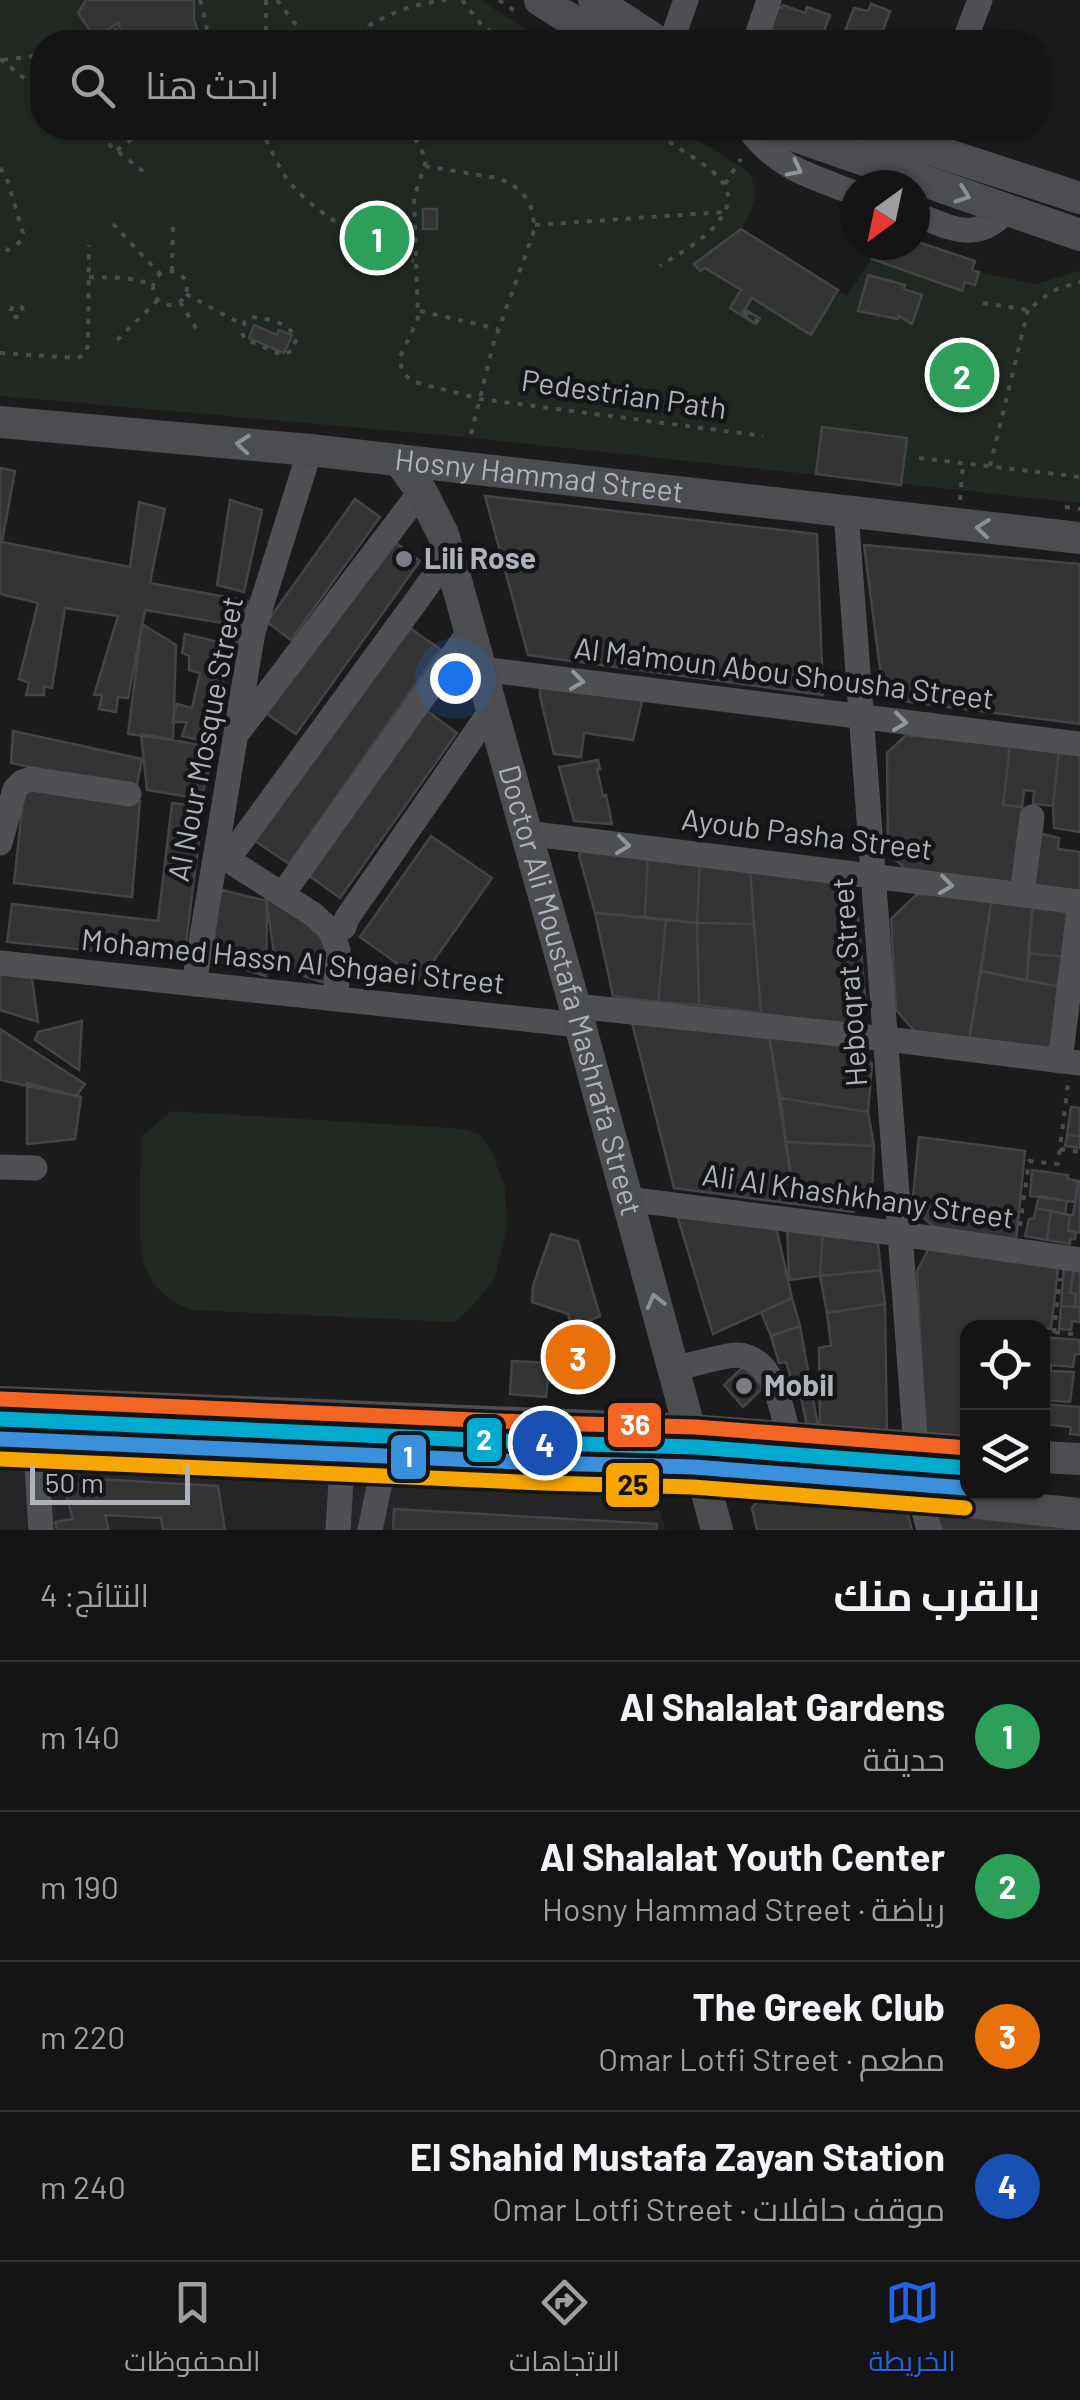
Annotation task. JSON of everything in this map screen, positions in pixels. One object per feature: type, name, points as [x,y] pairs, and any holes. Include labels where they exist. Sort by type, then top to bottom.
[{"type":"main road","points":[[540,0],[587,30]]},
{"type":"main road","points":[[594,0],[640,30]]},
{"type":"main road","points":[[851,140],[923,151],[1007,210],[1080,234]]},
{"type":"main road","points":[[895,140],[1080,198]]},
{"type":"main road","name":"Hosny Hammad Street","points":[[0,422],[310,450],[1080,538]]},
{"type":"main road","name":"Doctor Ali Moustafa Mashrafa Street","points":[[399,460],[422,491],[449,556],[717,1530]]},
{"type":"main road","points":[[0,1402],[690,1430],[960,1451]]},
{"type":"main road","points":[[0,1450],[704,1482],[920,1497],[1080,1514]]},
{"type":"main road","points":[[1050,1457],[1080,1459]]},
{"type":"street","points":[[675,30],[686,0]]},
{"type":"street","points":[[759,30],[769,0]]},
{"type":"street","points":[[969,30],[980,0]]},
{"type":"street","points":[[749,140],[788,167],[840,187]]},
{"type":"street","points":[[930,219],[963,231],[975,231],[996,222],[1007,210]]},
{"type":"street","name":"Al Nour Mosque Street","points":[[194,984],[222,856],[253,632],[310,450]]},
{"type":"street","points":[[236,735],[422,491]]},
{"type":"street","name":"Heboqrat Street","points":[[846,512],[916,1448]]},
{"type":"street","points":[[336,999],[338,950],[330,930],[314,915],[222,856],[449,556]]},
{"type":"street","points":[[282,895],[470,632]]},
{"type":"street","name":"Al Ma'moun Abou Shousha Street","points":[[480,669],[1080,744]]},
{"type":"street","points":[[330,930],[344,927],[492,709]]},
{"type":"street","points":[[0,842],[15,789],[22,782],[31,779],[129,794]]},
{"type":"street","points":[[1022,894],[1032,816]]},
{"type":"street","name":"Ayoub Pasha Street","points":[[526,833],[1080,902]]},
{"type":"street","points":[[1070,1062],[1080,902]]},
{"type":"street","name":"Mohamed Hassn Al Shgaei Street","points":[[0,963],[336,999],[886,1039],[1070,1062]]},
{"type":"street","points":[[0,1145],[0,1167],[36,1168]]},
{"type":"street","name":"Ali Al Khashkhany Street","points":[[627,1199],[1071,1259]]},
{"type":"street","points":[[674,1369],[737,1355],[758,1362],[772,1379],[789,1437]]},
{"type":"street","points":[[36,1452],[41,1530]]},
{"type":"street","points":[[338,1530],[342,1466]]},
{"type":"street","points":[[370,1530],[384,1468]]},
{"type":"street","points":[[920,1497],[929,1530]]},
{"type":"path","points":[[200,0],[206,30]]},
{"type":"path","points":[[266,0],[266,30]]},
{"type":"path","points":[[277,0],[300,30]]},
{"type":"path","points":[[364,30],[405,9],[446,0]]},
{"type":"path","points":[[462,0],[488,30]]},
{"type":"path","points":[[1,59],[30,56]]},
{"type":"path","points":[[1,59],[30,82]]},
{"type":"path","points":[[103,140],[144,172]]},
{"type":"path","points":[[116,150],[131,140]]},
{"type":"path","points":[[266,140],[285,176],[305,200],[372,243],[414,261]]},
{"type":"path","points":[[415,140],[424,153],[425,166],[508,182],[526,197],[535,224],[724,212]]},
{"type":"path","points":[[660,266],[708,233],[724,212],[728,194],[715,171],[666,140]]},
{"type":"path","points":[[725,184],[747,140]]},
{"type":"path","name":"Pedestrian Path","points":[[425,166],[414,198],[418,310],[402,350],[400,364],[406,376],[417,384],[480,398],[763,436]]},
{"type":"path","points":[[0,169],[6,176],[23,233],[14,247],[8,250],[0,246]]},
{"type":"path","points":[[0,187],[6,176]]},
{"type":"path","points":[[172,271],[174,222]]},
{"type":"path","points":[[112,224],[160,274]]},
{"type":"path","name":"Pedestrian Path","points":[[468,448],[498,329],[535,224]]},
{"type":"path","points":[[0,353],[77,358],[85,355],[90,245]]},
{"type":"path","points":[[172,271],[183,276],[188,288],[180,302],[168,305],[158,300],[153,290],[160,274],[172,271]]},
{"type":"path","points":[[89,277],[154,284]]},
{"type":"path","points":[[990,466],[1028,310],[1052,291],[1080,282]]},
{"type":"path","points":[[186,294],[243,325]]},
{"type":"path","points":[[117,340],[158,300]]},
{"type":"path","points":[[180,302],[199,333]]},
{"type":"path","points":[[983,303],[1028,310]]},
{"type":"path","name":"Pedestrian Path","points":[[418,310],[498,329]]},
{"type":"path","points":[[0,312],[11,312]]},
{"type":"path","points":[[744,312],[760,322]]},
{"type":"path","points":[[252,317],[282,324],[295,335],[295,346],[288,354],[282,354],[249,341],[242,336],[243,325],[252,317]]},
{"type":"path","points":[[919,458],[1080,477]]},
{"type":"path","points":[[957,525],[964,463]]},
{"type":"path","points":[[1017,1251],[1029,1161],[1058,1164],[1070,1062]]},
{"type":"path","points":[[1060,1150],[1080,1152]]},
{"type":"path","points":[[1054,1333],[1071,1259]]},
{"type":"path","points":[[1050,1332],[1080,1335]]},
{"type":"shaded area","points":[[0,0],[480,0],[527,30],[30,30],[30,140],[697,140],[746,170],[751,178],[754,200],[742,229],[846,296],[871,260],[962,291],[965,282],[975,284],[979,272],[1035,284],[1080,271],[1080,503],[464,437],[0,396]]},
{"type":"shaded area","points":[[172,1111],[464,1129],[479,1134],[492,1152],[505,1188],[507,1228],[495,1278],[455,1322],[192,1310],[175,1302],[152,1281],[146,1269],[140,1225],[142,1136]]},
{"type":"shaded area","points":[[0,1467],[655,1494],[665,1530],[0,1530]]},
{"type":"building","points":[[86,0],[194,0],[198,30],[120,30],[118,23],[107,30],[90,30],[78,13]]},
{"type":"building","points":[[770,4],[805,13],[807,7],[830,15],[824,30],[761,30]]},
{"type":"building","points":[[871,4],[890,11],[883,30],[846,30],[854,8],[868,11]]},
{"type":"building","points":[[423,209],[437,209],[437,229],[423,229]]},
{"type":"building","points":[[741,229],[838,290],[811,335],[752,298],[745,309],[761,319],[744,310],[742,314],[757,325],[730,308],[741,290],[705,268],[700,271],[694,264]]},
{"type":"building","points":[[930,246],[975,261],[972,270],[979,272],[975,285],[965,282],[962,291],[875,260],[930,260]]},
{"type":"building","points":[[868,275],[905,285],[904,289],[922,295],[912,324],[899,316],[898,319],[858,311]]},
{"type":"building","points":[[254,325],[277,335],[279,330],[292,335],[284,353],[249,338]]},
{"type":"building","points":[[822,427],[907,438],[901,485],[816,474]]},
{"type":"building","points":[[0,468],[15,471],[2,542],[130,567],[139,502],[165,509],[150,583],[248,601],[240,642],[231,645],[224,639],[228,624],[145,610],[128,698],[118,697],[116,712],[99,709],[102,695],[94,695],[118,616],[65,608],[52,688],[44,686],[44,695],[26,695],[29,683],[19,679],[38,603],[0,594]]},
{"type":"building","points":[[485,496],[817,534],[823,695],[528,655]]},
{"type":"building","points":[[355,499],[380,517],[291,640],[267,622]]},
{"type":"building","points":[[230,500],[262,510],[244,592],[217,585]]},
{"type":"building","points":[[388,537],[420,561],[296,734],[264,712]]},
{"type":"building","points":[[864,545],[1080,564],[1080,724],[903,701],[882,684]]},
{"type":"building","points":[[142,624],[176,645],[173,740],[128,734]]},
{"type":"building","points":[[407,626],[440,649],[289,864],[255,841]]},
{"type":"building","points":[[185,634],[231,645],[212,743],[182,736],[187,722],[172,722],[177,704],[192,708],[200,673],[189,670],[189,656],[182,653]]},
{"type":"building","points":[[544,685],[643,697],[633,740],[584,733],[581,757],[554,754],[540,696]]},
{"type":"building","points":[[426,710],[457,733],[340,898],[308,875]]},
{"type":"building","points":[[13,731],[142,759],[136,790],[11,763]]},
{"type":"building","points":[[141,734],[215,748],[201,799],[147,790]]},
{"type":"building","points":[[906,735],[1010,746],[1003,805],[1022,807],[1018,883],[909,872],[888,853],[887,753]]},
{"type":"building","points":[[1010,746],[1059,750],[1053,806],[1033,804],[1034,791],[1024,790],[1022,807],[1003,805]]},
{"type":"building","points":[[1059,750],[1080,751],[1080,832],[1054,828]]},
{"type":"building","points":[[598,760],[612,824],[574,821],[559,767]]},
{"type":"building","points":[[24,789],[140,801],[132,897],[14,883]]},
{"type":"building","points":[[172,803],[203,806],[185,952],[189,960],[7,942],[12,904],[158,921]]},
{"type":"building","points":[[1038,833],[1059,838],[1058,849],[1080,852],[1080,893],[1030,885]]},
{"type":"building","points":[[431,836],[492,878],[420,980],[360,937]]},
{"type":"building","points":[[586,844],[648,852],[645,917],[595,913],[579,855]]},
{"type":"building","points":[[648,852],[700,859],[697,923],[645,917]]},
{"type":"building","points":[[700,859],[750,869],[754,924],[697,923]]},
{"type":"building","points":[[750,869],[833,881],[857,907],[866,1007],[851,1027],[761,1013]]},
{"type":"building","points":[[218,889],[267,901],[266,976],[213,960]]},
{"type":"building","points":[[265,892],[327,936],[325,983],[276,967]]},
{"type":"building","points":[[917,894],[992,897],[969,1041],[916,1033],[896,1010],[891,919]]},
{"type":"building","points":[[992,897],[1033,902],[1027,981],[981,971]]},
{"type":"building","points":[[1033,902],[1072,907],[1066,957],[1028,953]]},
{"type":"building","points":[[595,913],[666,920],[658,1002],[613,996]]},
{"type":"building","points":[[666,920],[697,923],[699,1005],[658,1002]]},
{"type":"building","points":[[697,923],[754,924],[761,1013],[699,1005]]},
{"type":"building","points":[[1028,953],[1066,957],[1062,987],[1027,981]]},
{"type":"building","points":[[981,971],[1062,987],[1056,1057],[969,1041]]},
{"type":"building","points":[[0,973],[32,978],[38,1022],[0,1010]]},
{"type":"building","points":[[631,1019],[769,1035],[795,1204],[674,1188]]},
{"type":"building","points":[[82,1021],[79,1070],[35,1040],[38,1032]]},
{"type":"building","points":[[0,1029],[85,1084],[76,1096],[0,1080]]},
{"type":"building","points":[[769,1035],[851,1044],[872,1064],[868,1112],[780,1098]]},
{"type":"building","points":[[27,1083],[81,1097],[75,1139],[27,1144]]},
{"type":"building","points":[[780,1098],[868,1112],[874,1146],[786,1142]]},
{"type":"building","points":[[1071,1107],[1080,1108],[1080,1136],[1067,1135]]},
{"type":"building","points":[[1067,1135],[1080,1136],[1080,1148],[1065,1146]]},
{"type":"building","points":[[919,1137],[1025,1151],[1016,1241],[934,1227],[912,1207]]},
{"type":"building","points":[[786,1142],[874,1146],[872,1195],[853,1212],[795,1204]]},
{"type":"building","points":[[1032,1170],[1068,1175],[1068,1179],[1078,1181],[1075,1202],[1030,1196]]},
{"type":"building","points":[[1080,1181],[1080,1233],[1068,1231]]},
{"type":"building","points":[[1039,1196],[1067,1201],[1065,1214],[1036,1208]]},
{"type":"building","points":[[1036,1208],[1051,1211],[1047,1240],[1025,1236]]},
{"type":"building","points":[[1051,1211],[1070,1215],[1068,1231],[1076,1232],[1070,1244],[1047,1240]]},
{"type":"building","points":[[677,1215],[775,1222],[792,1298],[713,1334]]},
{"type":"building","points":[[787,1222],[823,1229],[820,1276],[789,1280]]},
{"type":"building","points":[[823,1229],[854,1232],[878,1244],[881,1270],[820,1276]]},
{"type":"building","points":[[551,1234],[578,1241],[600,1316],[572,1329],[568,1314],[532,1302],[533,1286]]},
{"type":"building","points":[[929,1248],[1059,1260],[1051,1329],[1050,1320],[960,1320],[960,1440],[925,1437],[917,1271]]},
{"type":"building","points":[[1064,1265],[1075,1265],[1070,1293],[1076,1294],[1075,1307],[1061,1306]]},
{"type":"building","points":[[1074,1268],[1080,1269],[1080,1307],[1075,1307],[1076,1294],[1070,1293]]},
{"type":"building","points":[[881,1270],[885,1304],[827,1313],[820,1276]]},
{"type":"building","points":[[792,1298],[800,1326],[771,1336],[761,1312]]},
{"type":"building","points":[[885,1304],[887,1435],[820,1432],[819,1348],[831,1345],[827,1313]]},
{"type":"building","points":[[1061,1306],[1080,1307],[1080,1322],[1072,1321],[1071,1330],[1059,1329]]},
{"type":"building","points":[[800,1326],[819,1432],[808,1431],[801,1397],[797,1399],[786,1362],[779,1363],[771,1336]]},
{"type":"building","points":[[579,1329],[605,1350],[577,1386],[551,1365]]},
{"type":"building","points":[[1050,1338],[1080,1340],[1080,1354],[1075,1354],[1073,1367],[1050,1365]]},
{"type":"building","points":[[512,1361],[550,1363],[546,1397],[510,1394]]},
{"type":"building","points":[[1050,1365],[1051,1371],[1074,1372],[1070,1402],[1050,1401]]},
{"type":"building","name":"Mobil","points":[[743,1367],[764,1387],[743,1407],[724,1385]]},
{"type":"building","points":[[1050,1405],[1080,1407],[1080,1435],[1070,1434],[1071,1427],[1050,1425]]},
{"type":"building","points":[[95,1479],[218,1486],[225,1530],[163,1530],[161,1518],[105,1515],[109,1530],[57,1530],[55,1522],[73,1519],[64,1488]]},
{"type":"building","points":[[762,1495],[905,1504],[912,1530],[757,1530],[752,1508]]},
{"type":"building","points":[[949,1504],[1078,1530],[942,1530],[938,1517]]},
{"type":"building","points":[[394,1509],[657,1524],[656,1530],[393,1530]]},
{"type":"transit line","name":"36","points":[[1,1399],[696,1427],[960,1447]]},
{"type":"transit line","name":"2","points":[[0,1419],[695,1447],[960,1467]]},
{"type":"transit line","name":"1","points":[[0,1439],[694,1467],[960,1488]]},
{"type":"transit line","name":"25","points":[[0,1459],[693,1487],[965,1508]]},
{"type":"place","name":"Al Shalalat Gardens","points":[[377,238]]},
{"type":"place","name":"Al Shalalat Youth Center","points":[[962,375]]},
{"type":"place","name":"Lili Rose","points":[[404,559]]},
{"type":"place","name":"The Greek Club","points":[[578,1357]]},
{"type":"place","name":"Mobil","points":[[744,1386]]},
{"type":"place","name":"El Shahid Mustafa Zayan Station","points":[[545,1443]]}]
